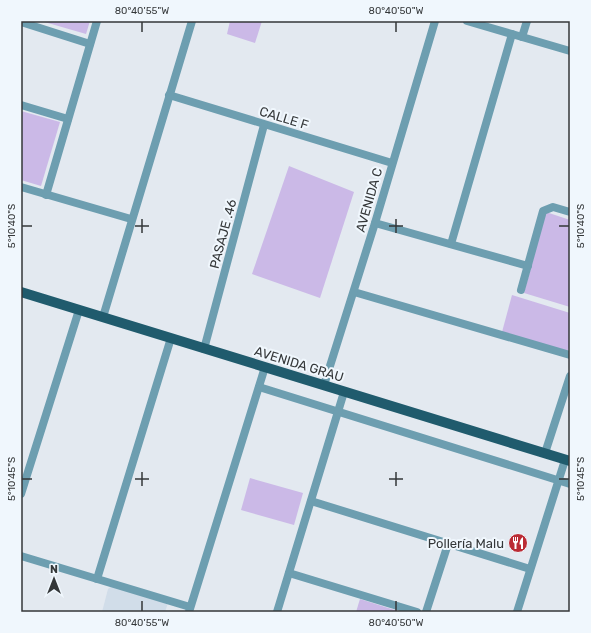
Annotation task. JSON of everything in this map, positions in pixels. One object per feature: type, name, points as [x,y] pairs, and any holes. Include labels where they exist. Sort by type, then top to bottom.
[{"type":"main road","name":"AVENIDA GRAU","points":[[21,292],[568,460]]},
{"type":"street","points":[[46,195],[97,21]]},
{"type":"street","points":[[103,317],[131,219],[192,21]]},
{"type":"street","name":"AVENIDA C","points":[[324,385],[354,292],[435,21]]},
{"type":"street","points":[[467,21],[570,51]]},
{"type":"street","points":[[522,37],[527,21]]},
{"type":"street","points":[[21,22],[90,44]]},
{"type":"street","points":[[451,244],[512,34]]},
{"type":"street","name":"CALLE F","points":[[169,96],[392,163]]},
{"type":"street","points":[[21,105],[68,119]]},
{"type":"street","name":"PASAJE .46","points":[[204,349],[264,125]]},
{"type":"street","points":[[21,187],[131,219]]},
{"type":"street","points":[[521,290],[543,211],[553,207],[570,212]]},
{"type":"street","points":[[375,223],[528,266]]},
{"type":"street","points":[[354,292],[570,355]]},
{"type":"street","points":[[21,494],[79,310]]},
{"type":"street","points":[[97,579],[171,338]]},
{"type":"street","points":[[21,556],[190,609],[265,367]]},
{"type":"street","points":[[545,454],[570,376]]},
{"type":"street","points":[[259,387],[570,484]]},
{"type":"street","points":[[277,612],[344,392]]},
{"type":"street","points":[[517,612],[559,480],[568,460]]},
{"type":"street","points":[[311,501],[530,569]]},
{"type":"street","points":[[426,612],[448,544]]},
{"type":"street","points":[[289,573],[417,612]]},
{"type":"shaded area","points":[[41,21],[90,21],[86,34]]},
{"type":"shaded area","points":[[230,21],[262,21],[255,43],[227,34]]},
{"type":"shaded area","points":[[21,111],[60,122],[41,186],[21,180]]},
{"type":"shaded area","points":[[289,166],[354,192],[320,298],[252,274]]},
{"type":"shaded area","points":[[546,212],[570,220],[570,307],[524,293]]},
{"type":"shaded area","points":[[512,295],[570,313],[570,344],[568,351],[502,332]]},
{"type":"shaded area","points":[[250,478],[303,493],[294,525],[241,510]]},
{"type":"shaded area","points":[[113,585],[168,603],[165,612],[102,612],[108,589]]},
{"type":"shaded area","points":[[360,599],[401,612],[356,612]]},
{"type":"place","name":"Pollería Malu","points":[[518,543]]}]
